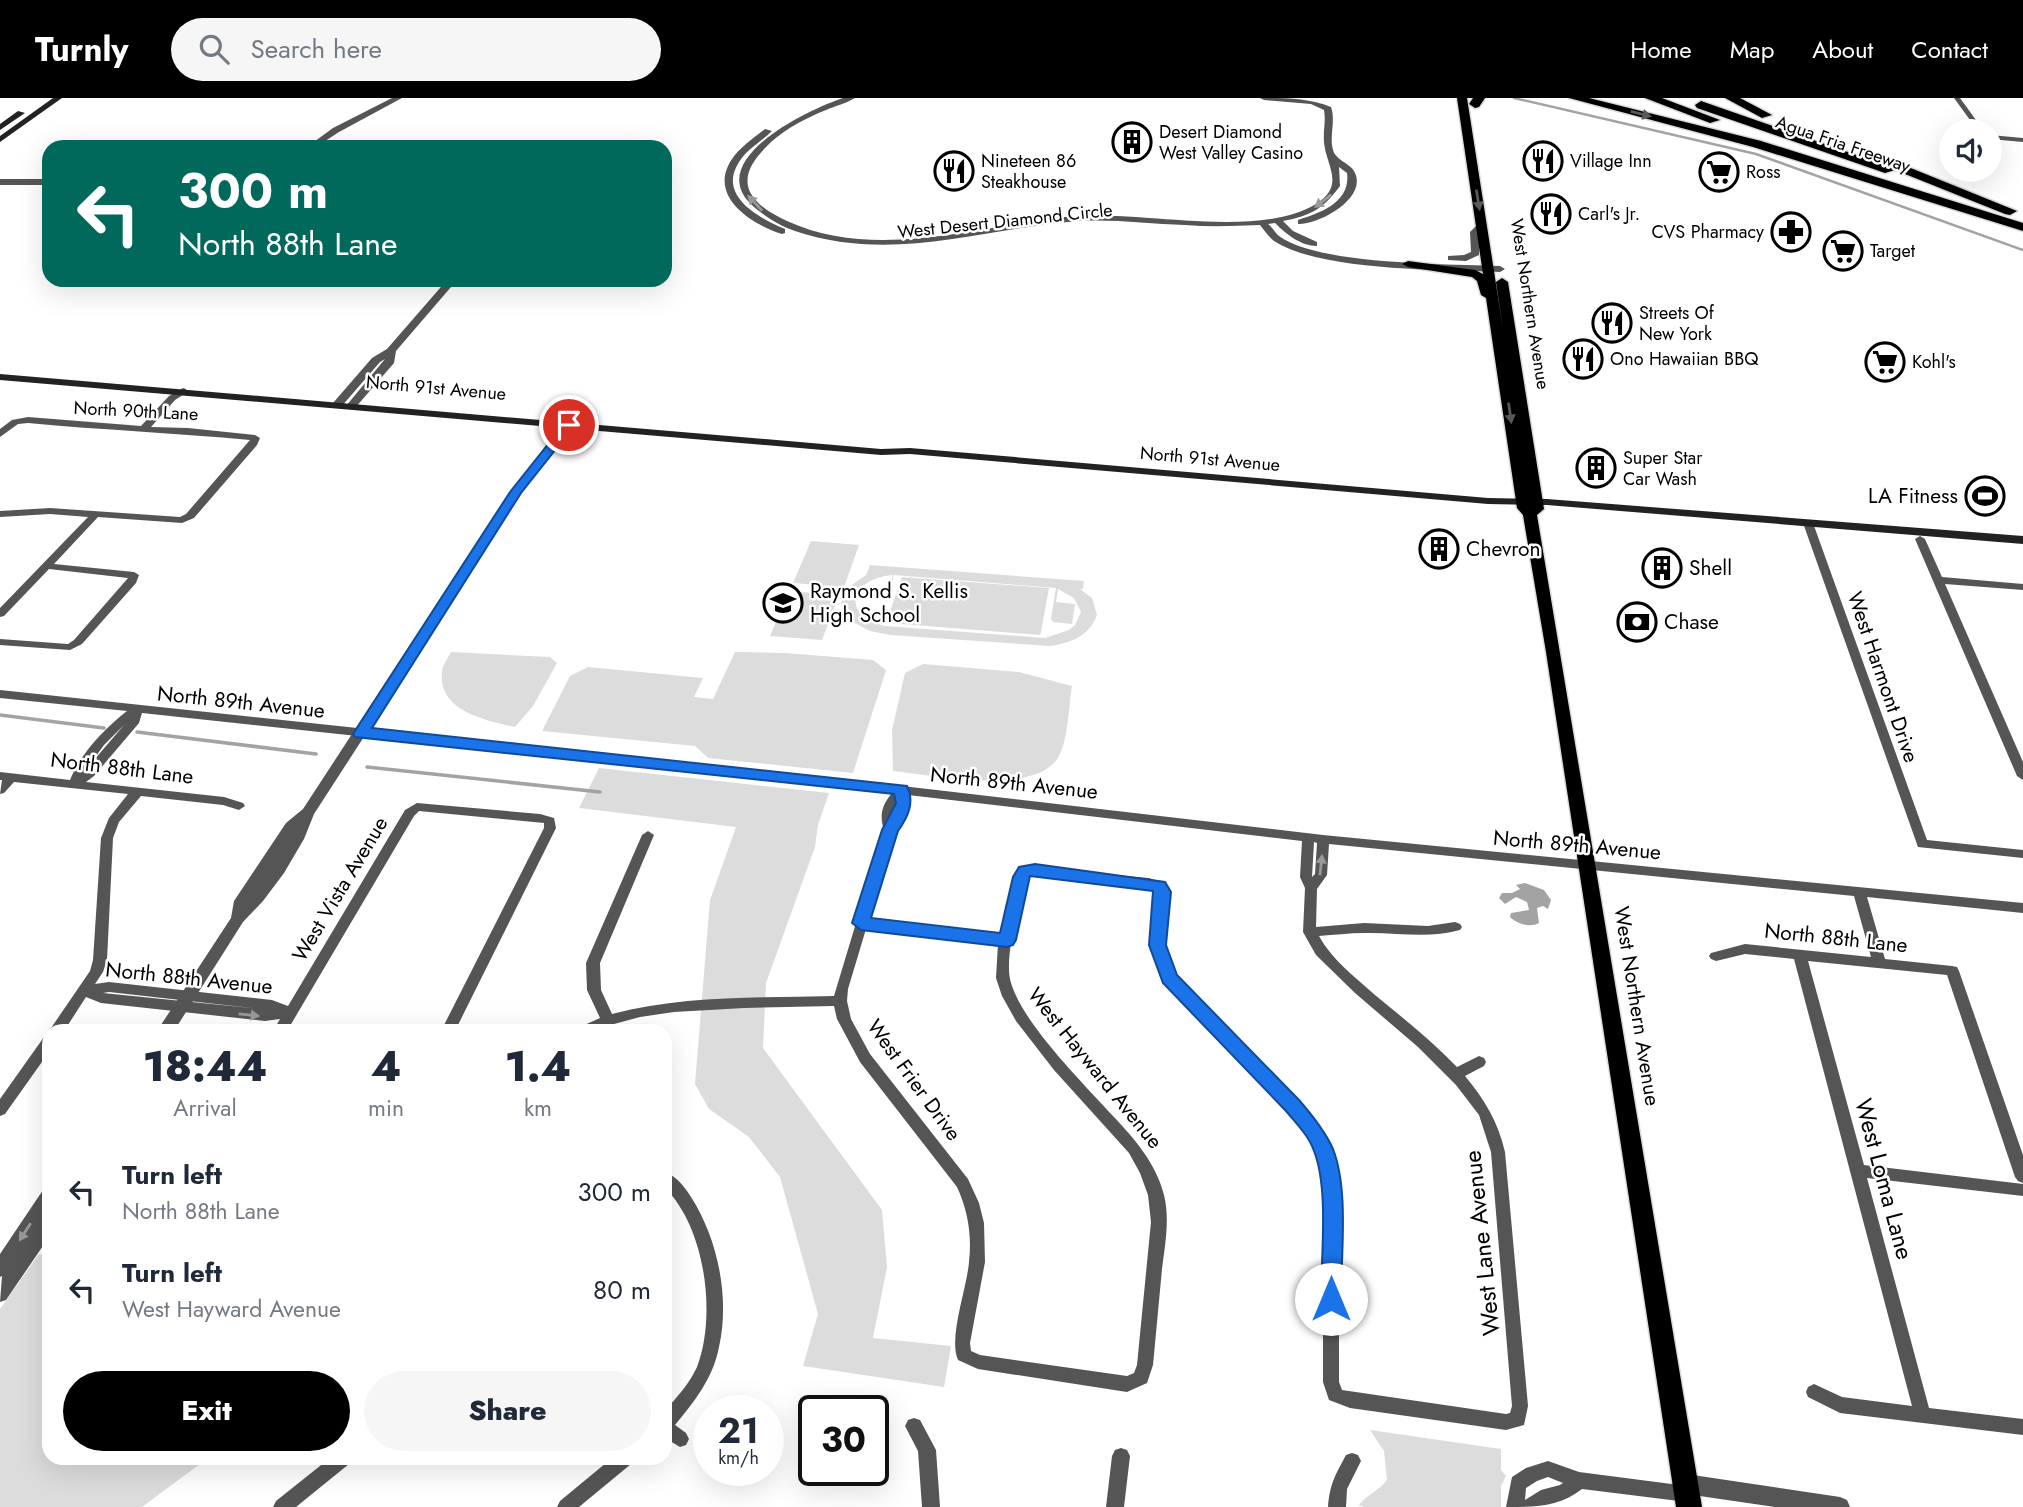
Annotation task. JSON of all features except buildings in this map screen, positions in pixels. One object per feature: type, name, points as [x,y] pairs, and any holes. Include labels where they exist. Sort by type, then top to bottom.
[{"type":"highway","points":[[1574,98],[1745,140],[1996,218]]},
{"type":"highway","name":"Agua Fria Freeway","points":[[1651,98],[2023,227]]},
{"type":"highway","name":"Agua Fria Freeway","points":[[1681,98],[2017,214]]},
{"type":"highway","points":[[1731,98],[1792,127],[2017,214]]},
{"type":"main road","points":[[0,128],[42,98]]},
{"type":"main road","points":[[0,140],[58,98]]},
{"type":"main road","name":"West Northern Avenue","points":[[1462,98],[1480,175],[1511,375],[1526,505],[1588,864],[1687,1495]]},
{"type":"main road","name":"West Northern Avenue","points":[[1476,100],[1481,148],[1482,225],[1494,266],[1494,307],[1511,375]]},
{"type":"main road","points":[[1468,130],[1474,136],[1475,145],[1481,148]]},
{"type":"main road","points":[[1408,261],[1475,274],[1482,279],[1484,290],[1494,307]]},
{"type":"main road","name":"North 91st Avenue","points":[[0,368],[236,388],[569,425],[793,440]]},
{"type":"main road","name":"North 91st Avenue","points":[[0,377],[656,425],[881,452],[910,451],[1662,518],[2023,540]]},
{"type":"main road","points":[[183,391],[190,388],[236,388]]},
{"type":"main road","points":[[569,425],[656,425]]},
{"type":"main road","name":"North 91st Avenue","points":[[1526,505],[1743,517],[1920,539],[2023,548]]},
{"type":"main road","points":[[1662,518],[1672,515],[1743,517]]},
{"type":"main road","points":[[1920,539],[1931,536],[1989,537]]},
{"type":"street","points":[[321,140],[398,98]]},
{"type":"street","name":"West Desert Diamond Circle","points":[[830,98],[784,118],[736,160],[728,176],[732,195],[743,209],[756,219],[779,230],[815,241],[887,250],[952,246],[1033,228]]},
{"type":"street","name":"West Desert Diamond Circle","points":[[851,98],[802,117],[752,159],[743,180],[748,196],[758,207],[783,222],[802,229],[836,238],[870,242],[941,240],[1033,228],[1115,224],[1222,232],[1320,216],[1344,200],[1353,179],[1351,172],[1332,157]]},
{"type":"street","name":"West Desert Diamond Circle","points":[[1264,98],[1313,102],[1326,107],[1329,113],[1327,142],[1338,178],[1331,195],[1314,208],[1280,223]]},
{"type":"street","points":[[1957,98],[1972,119]]},
{"type":"street","points":[[2002,138],[2023,140]]},
{"type":"street","points":[[0,176],[42,179]]},
{"type":"street","points":[[0,182],[42,179]]},
{"type":"street","points":[[1280,223],[1298,237],[1333,250],[1408,261],[1472,256],[1477,251],[1475,232],[1482,225]]},
{"type":"street","points":[[1264,226],[1298,248],[1328,257],[1494,266]]},
{"type":"street","points":[[347,402],[390,361],[390,351],[446,287]]},
{"type":"street","points":[[144,429],[172,398],[183,391]]},
{"type":"street","points":[[156,429],[182,398],[183,391]]},
{"type":"street","name":"North 90th Lane","points":[[0,434],[15,422],[156,429],[255,438],[245,453],[183,520],[95,514]]},
{"type":"street","points":[[170,1024],[238,919],[253,905],[303,828],[307,811],[360,734],[516,492],[569,425]]},
{"type":"street","points":[[0,514],[50,511],[95,514]]},
{"type":"street","points":[[0,614],[95,514]]},
{"type":"street","name":"West Harmont Drive","points":[[1810,526],[1922,845],[2023,854]]},
{"type":"street","points":[[1920,539],[2023,776]]},
{"type":"street","points":[[0,642],[71,647],[132,581],[134,575],[46,566]]},
{"type":"street","points":[[1938,580],[2023,587]]},
{"type":"street","name":"North 89th Avenue","points":[[0,694],[902,790],[1308,838],[2023,908]]},
{"type":"street","points":[[75,784],[90,773],[135,720],[136,710]]},
{"type":"street","points":[[0,790],[6,776]]},
{"type":"street","name":"North 88th Lane","points":[[6,776],[224,801],[239,806]]},
{"type":"street","points":[[600,1024],[671,1007],[840,1001],[841,989],[890,830],[904,803],[902,790]]},
{"type":"street","points":[[61,1024],[96,972],[102,949],[107,838],[113,821],[138,791]]},
{"type":"street","name":"West Vista Avenue","points":[[284,1024],[410,813],[417,807],[550,821],[550,828],[452,1024]]},
{"type":"street","points":[[608,1020],[594,990],[593,963],[648,835]]},
{"type":"street","points":[[1308,838],[1306,877],[1311,888],[1310,932],[1364,928],[1428,932],[1455,927]]},
{"type":"street","points":[[1311,888],[1321,875],[1323,839]]},
{"type":"street","name":"West Lane Avenue","points":[[1025,871],[1035,870],[1159,886],[1163,892],[1158,945],[1169,978],[1311,1128],[1324,1150],[1331,1187],[1331,1382],[1335,1395],[1350,1400],[1506,1422],[1518,1419],[1520,1406],[1499,1152],[1491,1125],[1479,1103],[1455,1074],[1334,966],[1321,952],[1310,932]]},
{"type":"street","name":"West Hayward Avenue","points":[[1025,871],[1021,877],[1002,966],[1003,981],[1010,1001],[1025,1024],[1134,1149],[1147,1171],[1156,1195],[1157,1235],[1145,1365],[1141,1378]]},
{"type":"street","points":[[1859,891],[1879,963]]},
{"type":"street","points":[[861,923],[1007,940]]},
{"type":"street","name":"North 88th Lane","points":[[1716,956],[1745,949],[1952,971],[2023,1177]]},
{"type":"street","name":"West Loma Lane","points":[[1800,955],[1923,1416]]},
{"type":"street","name":"North 88th Avenue","points":[[85,990],[101,998],[184,1001],[265,1016],[290,1013]]},
{"type":"street","name":"West Frier Drive","points":[[840,1001],[844,1020],[864,1058],[962,1182],[970,1196],[979,1228],[979,1245],[962,1343],[964,1355],[978,1362],[1127,1384],[1141,1378]]},
{"type":"street","points":[[0,1110],[42,1051]]},
{"type":"street","points":[[1455,1074],[1479,1062]]},
{"type":"street","points":[[1858,1171],[2023,1189]]},
{"type":"street","points":[[672,1185],[688,1201],[700,1229],[716,1309],[713,1343],[701,1375],[672,1417]]},
{"type":"street","points":[[0,1269],[42,1206]]},
{"type":"street","points":[[0,1294],[42,1232]]},
{"type":"street","points":[[1814,1392],[1840,1405],[2022,1431]]},
{"type":"street","points":[[914,1426],[926,1450],[930,1507]]},
{"type":"street","points":[[672,1432],[680,1439]]},
{"type":"street","points":[[1115,1507],[1121,1456]]},
{"type":"street","points":[[1337,1507],[1338,1488],[1352,1461]]},
{"type":"street","points":[[282,1507],[334,1465]]},
{"type":"street","points":[[566,1507],[617,1465]]},
{"type":"street","points":[[1515,1507],[1518,1483],[1532,1474],[1548,1469],[1579,1480],[1687,1495],[1840,1507]]},
{"type":"street","points":[[1532,1474],[1547,1496]]},
{"type":"street","points":[[1530,1507],[1547,1496],[1564,1493],[1579,1480]]},
{"type":"shaded area","points":[[811,541],[859,545],[844,587],[793,583]]},
{"type":"shaded area","points":[[870,565],[1084,581],[1083,589],[1080,589],[1092,598],[1097,615],[1089,628],[1078,637],[1050,646],[890,635],[870,631],[849,620],[844,614],[841,603],[846,589],[866,575]],"holes":[[[893,575],[882,616],[894,575],[1056,588],[1051,619],[1053,622],[1072,624],[1075,604],[1056,602],[1058,589],[1074,598],[1081,612],[1075,625],[1069,630],[1045,638],[885,626],[870,620],[856,605],[860,589],[879,578]]]},
{"type":"shaded area","points":[[902,577],[1049,588],[1040,635],[888,623]]},
{"type":"shaded area","points":[[789,591],[839,595],[822,640],[770,636]]},
{"type":"shaded area","points":[[451,652],[550,657],[557,663],[533,706],[515,727],[466,712],[447,696],[442,672]]},
{"type":"shaded area","points":[[735,652],[873,660],[886,670],[853,773],[708,758],[695,746],[542,731],[570,676],[588,667],[703,678],[694,697],[713,699]]},
{"type":"shaded area","points":[[923,664],[1019,672],[1072,686],[1066,732],[1059,756],[1047,769],[1007,780],[957,779],[893,771],[892,730],[905,673]]},
{"type":"shaded area","points":[[599,768],[829,793],[818,825],[815,847],[766,983],[763,1048],[882,1210],[887,1267],[873,1338],[951,1346],[944,1387],[803,1366],[818,1314],[780,1177],[749,1137],[709,1109],[695,1084],[710,900],[736,827],[579,808]]},
{"type":"shaded area","points":[[1525,883],[1544,890],[1551,900],[1548,909],[1543,906],[1537,908],[1539,923],[1532,925],[1516,922],[1510,917],[1511,913],[1529,910],[1527,902],[1516,897],[1505,904],[1499,898],[1502,893],[1512,893],[1520,889],[1516,885]]},
{"type":"shaded area","points":[[39,1254],[42,1255],[42,1465],[199,1465],[142,1507],[0,1507],[0,1309]]},
{"type":"shaded area","points":[[1370,1430],[1501,1449],[1501,1470],[1506,1476],[1501,1486],[1501,1507],[1359,1505],[1387,1480],[1384,1451]]},
{"type":"waterway","points":[[1514,98],[1756,154],[2023,250]]},
{"type":"waterway","points":[[0,715],[104,728]]},
{"type":"waterway","points":[[137,732],[316,754]]},
{"type":"waterway","points":[[367,767],[600,792]]},
{"type":"place","name":"Desert Diamond West Valley Casino","points":[[1132,142]]},
{"type":"place","name":"Village Inn","points":[[1543,161]]},
{"type":"place","name":"Nineteen 86 Steakhouse","points":[[954,171]]},
{"type":"place","name":"Ross","points":[[1719,172]]},
{"type":"place","name":"Carl's Jr.","points":[[1551,214]]},
{"type":"place","name":"CVS Pharmacy","points":[[1791,232]]},
{"type":"place","name":"Target","points":[[1843,251]]},
{"type":"place","name":"Streets Of New York","points":[[1612,323]]},
{"type":"place","name":"Ono Hawaiian BBQ","points":[[1583,359]]},
{"type":"place","name":"Kohl's","points":[[1885,362]]},
{"type":"place","name":"Super Star Car Wash","points":[[1596,468]]},
{"type":"place","name":"LA Fitness","points":[[1985,496]]},
{"type":"place","name":"Chevron","points":[[1439,549]]},
{"type":"place","name":"Shell","points":[[1662,568]]},
{"type":"place","name":"Raymond S. Kellis High School","points":[[783,603]]},
{"type":"place","name":"Chase","points":[[1637,622]]},
{"type":"route","points":[[569,425],[516,492],[360,734],[375,733],[902,790],[904,803],[890,830],[861,923],[1007,940],[1021,877],[1025,871],[1035,870],[1159,886],[1163,892],[1158,945],[1161,962],[1169,978],[1292,1106],[1311,1128],[1324,1150],[1331,1187],[1331,1299]]}]
